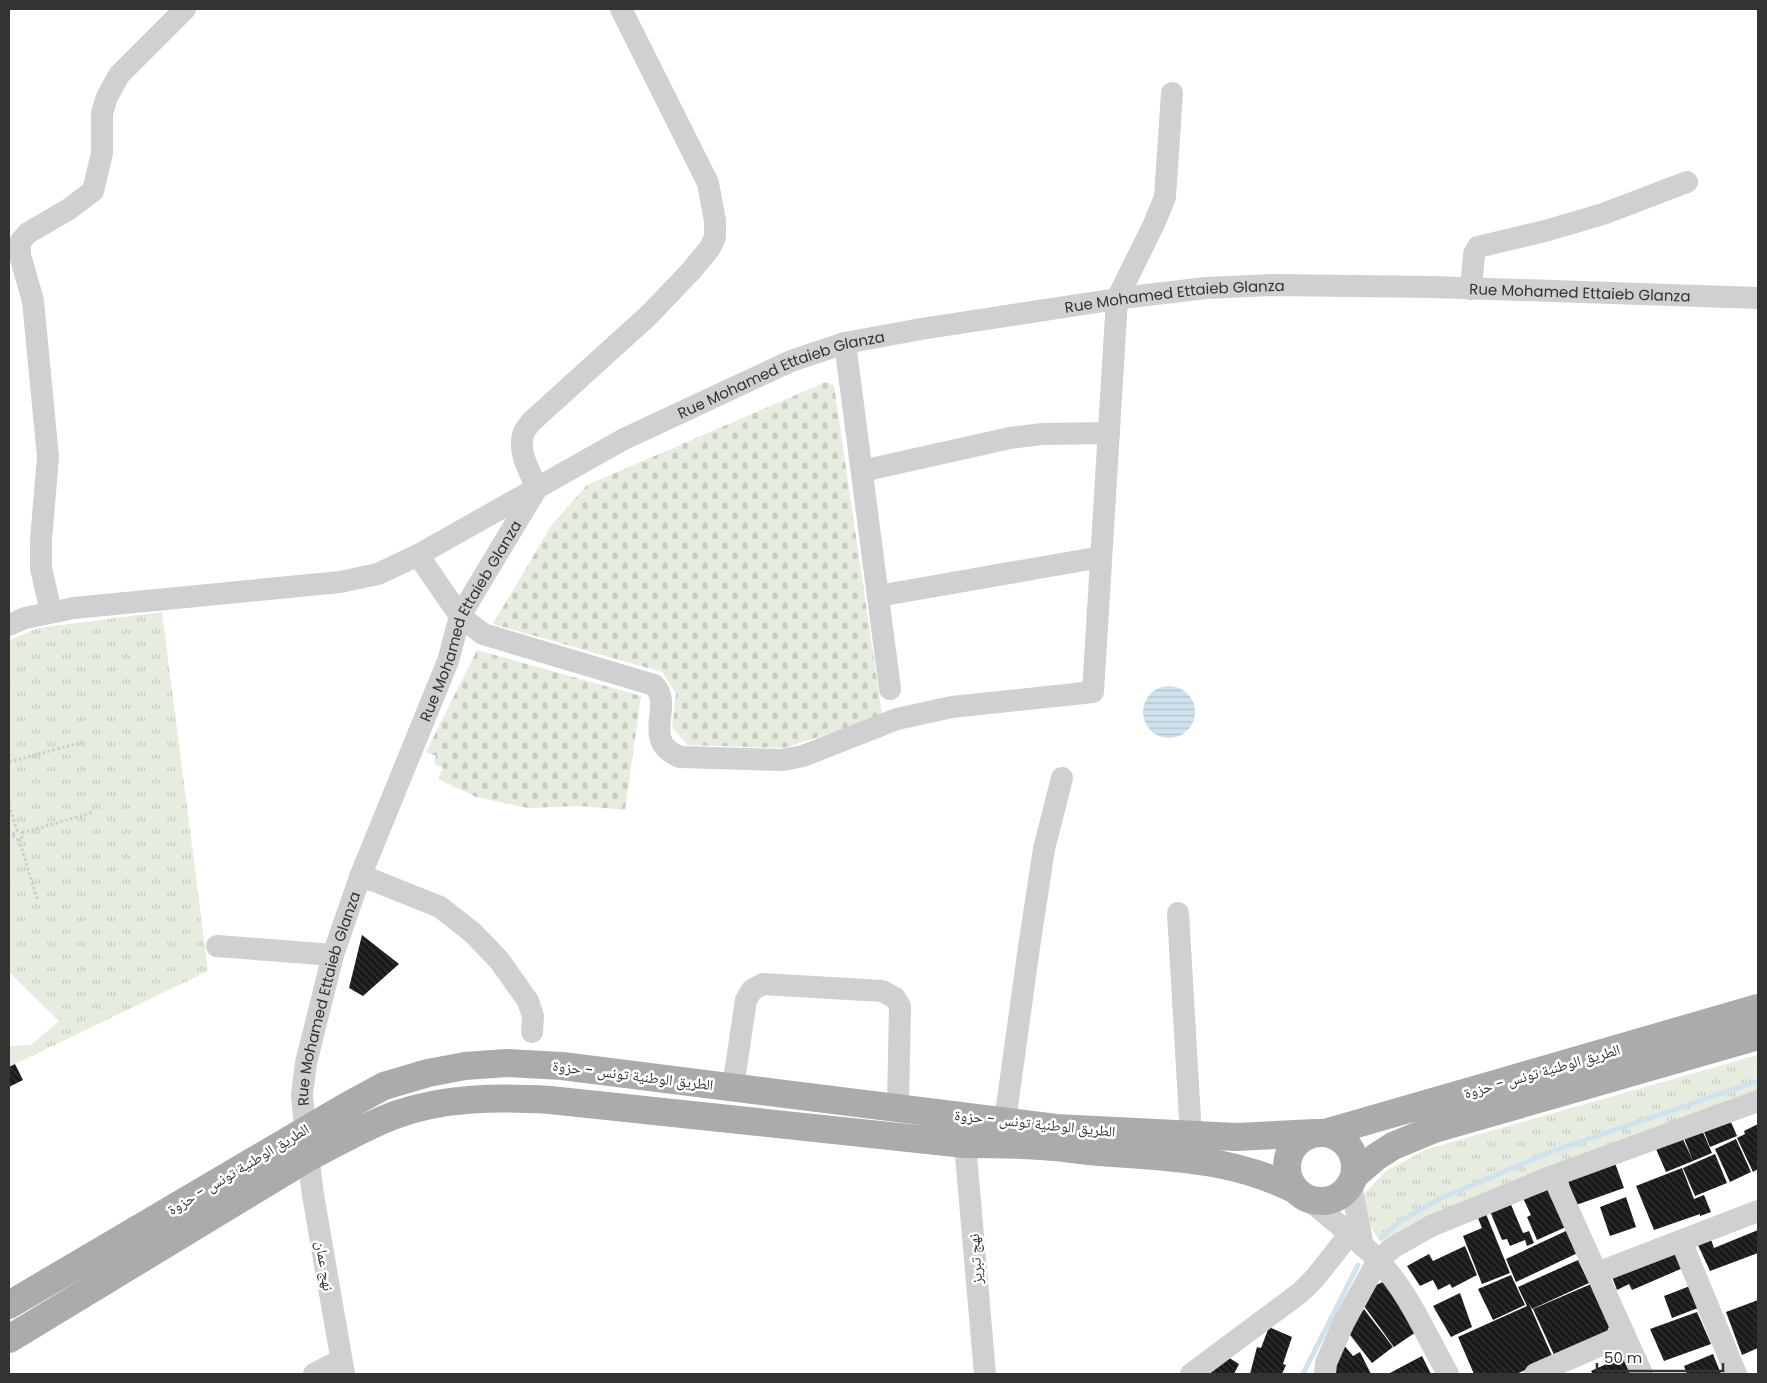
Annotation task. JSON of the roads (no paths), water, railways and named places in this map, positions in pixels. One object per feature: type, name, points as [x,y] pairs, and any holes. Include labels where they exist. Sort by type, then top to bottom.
[{"type":"main road","name":"الطريق الوطنية تونس - حزوة","points":[[9,1339],[309,1157],[395,1115],[444,1103],[505,1098],[550,1100],[965,1144],[1006,1144],[1054,1137],[1236,1137],[1320,1133],[1606,1053],[1758,1008]]},
{"type":"main road","name":"الطريق الوطنية تونس - حزوة","points":[[1352,1181],[1376,1157],[1393,1146],[1434,1129],[1758,1036]]},
{"type":"main road","points":[[1606,1053],[1614,1078]]},
{"type":"main road","name":"الطريق الوطنية تونس - حزوة","points":[[9,1304],[305,1129],[384,1086],[428,1073],[465,1066],[507,1062],[1005,1120],[1054,1137],[1178,1158],[1226,1164],[1275,1179],[1302,1194]]},
{"type":"main road","points":[[1320,1133],[1336,1136],[1346,1143],[1356,1164],[1352,1181],[1344,1192],[1327,1201],[1318,1201],[1302,1194],[1290,1181],[1287,1172],[1291,1151],[1305,1137],[1320,1133]]},
{"type":"street","points":[[51,612],[40,568],[48,457],[33,301],[20,256],[20,242],[28,233],[69,209],[92,191],[102,153],[102,113],[107,97],[119,75],[185,9]]},
{"type":"street","points":[[9,625],[25,618],[84,607],[340,582],[378,574],[418,555],[537,488],[524,455],[522,444],[523,434],[531,422],[649,315],[692,272],[710,248],[714,237],[715,220],[708,183],[621,9]]},
{"type":"street","points":[[418,555],[460,616],[484,634],[654,685],[660,698],[658,730],[660,740],[672,754],[680,757],[784,760],[803,756],[906,717],[952,707],[1093,692],[1117,299],[1154,224],[1165,197],[1172,94]]},
{"type":"street","points":[[1471,289],[1474,254],[1478,248],[1603,214],[1687,182]]},
{"type":"street","name":"Rue Mohamed Ettaieb Glanza","points":[[309,1157],[302,1094],[306,1064],[333,955],[360,877],[448,661],[460,616],[537,488],[624,439],[791,361],[845,342],[1117,299],[1206,288],[1272,285],[1758,298]]},
{"type":"street","points":[[845,342],[890,690]]},
{"type":"street","points":[[862,471],[1010,438],[1042,434],[1109,433]]},
{"type":"street","points":[[878,596],[1101,557]]},
{"type":"street","points":[[1005,1120],[1044,849],[1062,778]]},
{"type":"street","points":[[360,877],[375,880],[440,908],[473,933],[499,960],[528,1001],[533,1016],[532,1032]]},
{"type":"street","points":[[1178,913],[1191,1136]]},
{"type":"street","points":[[217,946],[333,955]]},
{"type":"street","points":[[733,1087],[746,1000],[752,990],[763,984],[882,991],[895,998],[900,1006],[898,1108]]},
{"type":"street","points":[[1190,1374],[1282,1308],[1315,1278],[1364,1247],[1394,1247],[1431,1226],[1553,1176],[1758,1101]]},
{"type":"street","name":"نهج تبريز","points":[[965,1144],[985,1374]]},
{"type":"street","name":"نهج عمان","points":[[309,1157],[313,1195],[342,1367]]},
{"type":"street","points":[[1553,1176],[1642,1374]]},
{"type":"street","points":[[1325,1374],[1326,1363],[1343,1324],[1364,1247],[1352,1181]]},
{"type":"street","points":[[1302,1194],[1364,1247],[1404,1294],[1429,1336],[1448,1374]]},
{"type":"street","points":[[1597,1273],[1758,1211]]},
{"type":"street","points":[[1681,1241],[1736,1374]]},
{"type":"street","points":[[1535,1374],[1624,1335]]},
{"type":"street","points":[[314,1374],[342,1367]]},
{"type":"water","points":[[1164,686],[1174,686],[1188,693],[1195,707],[1195,717],[1188,731],[1174,738],[1164,738],[1154,734],[1147,727],[1143,717],[1143,707],[1147,697],[1154,690]]},
{"type":"waterway","points":[[1381,1238],[1399,1222],[1439,1199],[1550,1152],[1758,1081]]},
{"type":"waterway","points":[[1303,1374],[1358,1265]]}]
